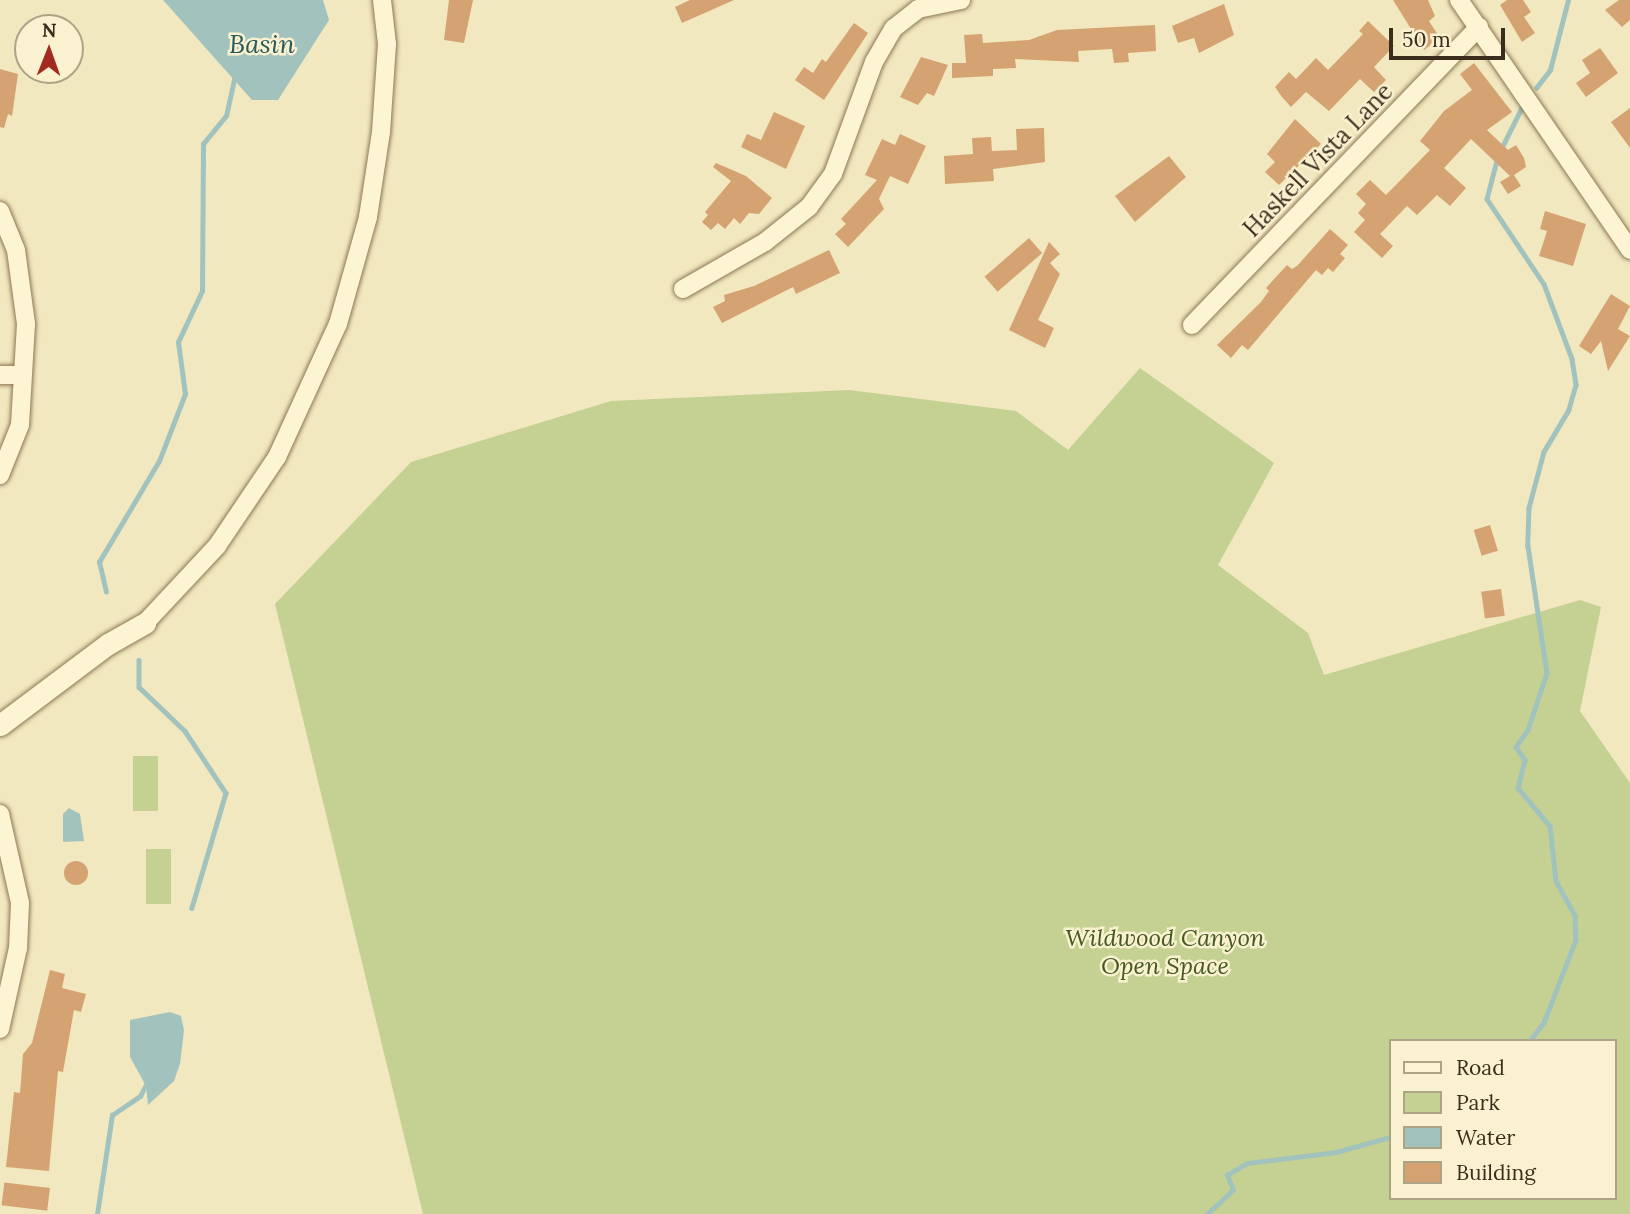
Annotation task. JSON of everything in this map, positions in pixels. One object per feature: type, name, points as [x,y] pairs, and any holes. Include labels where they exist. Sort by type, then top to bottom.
[{"type":"street","points":[[0,725],[108,644],[145,623],[217,546],[277,457],[338,324],[368,218],[381,132],[387,44],[382,0]]},
{"type":"street","points":[[683,289],[765,242],[809,207],[833,174],[874,62],[894,28],[918,9],[961,0]]},
{"type":"street","points":[[1459,0],[1630,250]]},
{"type":"street","name":"Haskell Vista Lane","points":[[1192,325],[1479,27]]},
{"type":"street","points":[[0,211],[18,262],[26,324],[20,425],[0,475]]},
{"type":"street","points":[[0,375],[22,375]]},
{"type":"street","points":[[0,814],[20,902],[18,948],[0,1030]]},
{"type":"green space","name":"Wildwood Canyon Open Space","points":[[1140,368],[1274,463],[1218,565],[1308,633],[1324,675],[1580,600],[1601,607],[1580,711],[1630,783],[1630,1214],[423,1214],[275,604],[411,462],[611,401],[849,390],[1016,411],[1068,450]]},
{"type":"green space","points":[[133,756],[158,756],[158,811],[133,811]]},
{"type":"green space","points":[[146,849],[171,849],[171,904],[146,904]]},
{"type":"water","name":"Basin","points":[[163,0],[323,0],[329,20],[278,100],[252,100]]},
{"type":"water","points":[[69,808],[80,814],[84,841],[63,842],[63,814]]},
{"type":"water","points":[[170,1012],[181,1016],[184,1030],[180,1064],[174,1081],[148,1105],[146,1086],[130,1057],[130,1020]]},
{"type":"building","points":[[449,0],[473,0],[464,43],[444,40]]},
{"type":"building","points":[[690,0],[734,0],[682,23],[675,7]]},
{"type":"building","points":[[1393,0],[1428,0],[1435,16],[1429,21],[1440,38],[1424,50]]},
{"type":"building","points":[[1507,0],[1523,0],[1531,12],[1524,17],[1535,33],[1522,42],[1500,5]]},
{"type":"building","points":[[1619,0],[1630,0],[1630,20],[1622,27],[1605,10]]},
{"type":"building","points":[[1224,4],[1234,35],[1199,53],[1194,38],[1178,43],[1172,26]]},
{"type":"building","points":[[1368,21],[1394,46],[1374,67],[1386,80],[1374,92],[1360,79],[1329,111],[1306,92],[1291,107],[1275,87],[1289,72],[1296,79],[1316,58],[1328,70],[1363,34],[1359,31]]},
{"type":"building","points":[[854,23],[868,33],[824,100],[795,80],[804,67],[813,73],[822,59],[826,62]]},
{"type":"building","points":[[1155,25],[1156,51],[1128,53],[1129,62],[1114,63],[1112,49],[1078,51],[1079,62],[1015,59],[1016,68],[993,69],[993,76],[952,78],[952,63],[966,63],[964,35],[982,34],[983,43],[1029,40],[1057,30]]},
{"type":"building","points":[[1600,48],[1618,73],[1586,97],[1576,83],[1590,73],[1582,60]]},
{"type":"building","points":[[921,57],[948,65],[934,96],[927,93],[918,105],[900,97]]},
{"type":"building","points":[[1474,63],[1512,112],[1487,130],[1508,150],[1516,145],[1524,158],[1526,167],[1514,175],[1521,186],[1508,194],[1500,182],[1510,176],[1471,139],[1444,168],[1466,188],[1450,206],[1437,195],[1417,215],[1407,206],[1380,234],[1393,246],[1382,258],[1354,232],[1365,220],[1358,213],[1366,204],[1356,194],[1370,180],[1386,195],[1430,150],[1420,141],[1444,111],[1472,90],[1460,74]]},
{"type":"building","points":[[0,69],[14,73],[14,84],[17,84],[12,116],[8,114],[4,128],[0,127]]},
{"type":"building","points":[[1630,108],[1630,148],[1611,122]]},
{"type":"building","points":[[774,112],[805,126],[786,169],[741,147],[747,134],[761,140]]},
{"type":"building","points":[[1295,119],[1321,144],[1279,185],[1265,172],[1275,162],[1267,154]]},
{"type":"building","points":[[1044,128],[1045,162],[993,169],[994,181],[945,184],[944,156],[973,154],[972,138],[991,137],[992,151],[1017,150],[1016,129]]},
{"type":"building","points":[[900,134],[926,146],[908,184],[890,176],[879,199],[884,209],[848,247],[835,234],[846,224],[841,219],[877,180],[865,175],[882,139],[895,145]]},
{"type":"building","points":[[1169,156],[1186,177],[1135,222],[1115,196]]},
{"type":"building","points":[[716,163],[746,176],[772,198],[759,214],[749,213],[740,224],[734,218],[725,229],[718,223],[711,230],[702,222],[708,215],[705,212],[731,181],[713,167]]},
{"type":"building","points":[[1545,211],[1586,224],[1573,266],[1539,256],[1547,231],[1540,229]]},
{"type":"building","points":[[1330,229],[1348,245],[1340,254],[1345,258],[1333,272],[1328,268],[1322,275],[1316,270],[1248,350],[1242,345],[1231,358],[1217,345],[1261,302],[1269,291],[1266,288],[1287,265],[1292,269],[1297,266]]},
{"type":"building","points":[[1029,238],[1042,253],[998,292],[984,277]]},
{"type":"building","points":[[1049,242],[1060,254],[1050,263],[1060,274],[1038,320],[1054,328],[1045,348],[1009,330]]},
{"type":"building","points":[[829,250],[840,273],[796,294],[793,287],[722,323],[713,307],[725,301],[724,295],[754,286]]},
{"type":"building","points":[[1611,294],[1630,306],[1618,329],[1630,336],[1608,371],[1601,341],[1591,354],[1579,346]]},
{"type":"building","points":[[1490,525],[1498,551],[1482,556],[1474,530]]},
{"type":"building","points":[[1501,589],[1505,616],[1485,619],[1481,592]]},
{"type":"building","points":[[76,861],[85,864],[88,873],[85,882],[76,885],[67,882],[64,873],[67,864]]},
{"type":"building","points":[[50,970],[65,974],[62,988],[86,994],[81,1012],[74,1010],[63,1072],[58,1071],[49,1171],[6,1167],[14,1092],[20,1093],[23,1054],[32,1043]]},
{"type":"building","points":[[4,1182],[50,1188],[47,1211],[2,1205]]},
{"type":"waterway","points":[[1536,88],[1550,70],[1568,0]]},
{"type":"waterway","points":[[106,592],[99,562],[159,461],[185,394],[178,342],[202,291],[203,144],[226,116],[235,75]]},
{"type":"waterway","points":[[1501,149],[1522,107]]},
{"type":"waterway","points":[[1498,157],[1487,199],[1544,284],[1572,359],[1576,385],[1569,410],[1544,452],[1529,508],[1528,546],[1547,673],[1528,730],[1516,747],[1525,760],[1518,788],[1550,826],[1556,881],[1575,915],[1576,940],[1544,1023],[1532,1039]]},
{"type":"waterway","points":[[139,660],[139,687],[185,731],[226,793],[192,908]]},
{"type":"waterway","points":[[97,1214],[112,1115],[140,1096],[147,1083]]},
{"type":"waterway","points":[[1207,1214],[1233,1190],[1227,1175],[1247,1163],[1336,1152],[1388,1138]]}]
